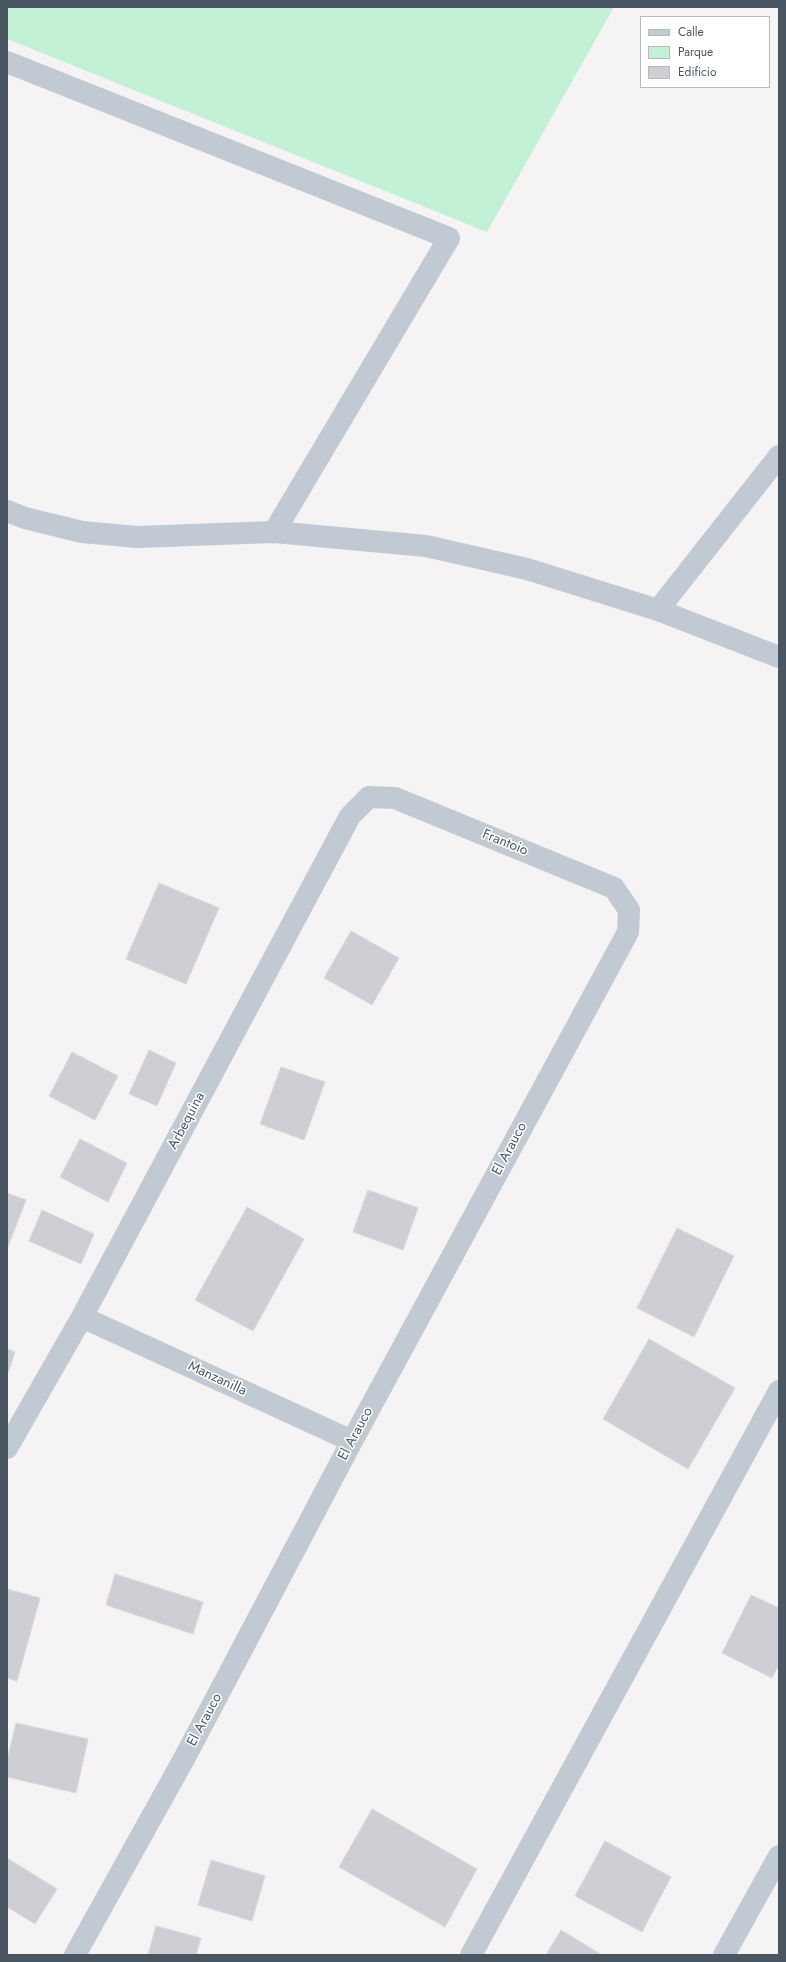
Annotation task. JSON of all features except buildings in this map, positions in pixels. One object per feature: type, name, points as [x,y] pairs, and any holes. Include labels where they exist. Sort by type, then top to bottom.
[{"type":"street","points":[[7,62],[449,238],[274,532]]},
{"type":"street","points":[[658,610],[779,456]]},
{"type":"street","points":[[7,511],[25,518],[82,532],[137,537],[274,532],[426,546],[527,569],[658,610],[779,657]]},
{"type":"street","name":"Frantoio","points":[[369,797],[395,798],[614,888],[629,910]]},
{"type":"street","name":"Arbequina","points":[[7,1448],[82,1317],[350,816],[369,797]]},
{"type":"street","name":"El Arauco","points":[[75,1955],[185,1757],[352,1441],[628,932],[629,910]]},
{"type":"street","name":"Manzanilla","points":[[82,1317],[352,1441]]},
{"type":"street","points":[[472,1955],[779,1391]]},
{"type":"street","points":[[724,1955],[779,1856]]},
{"type":"green space","points":[[7,7],[614,7],[487,232],[7,39]]}]
